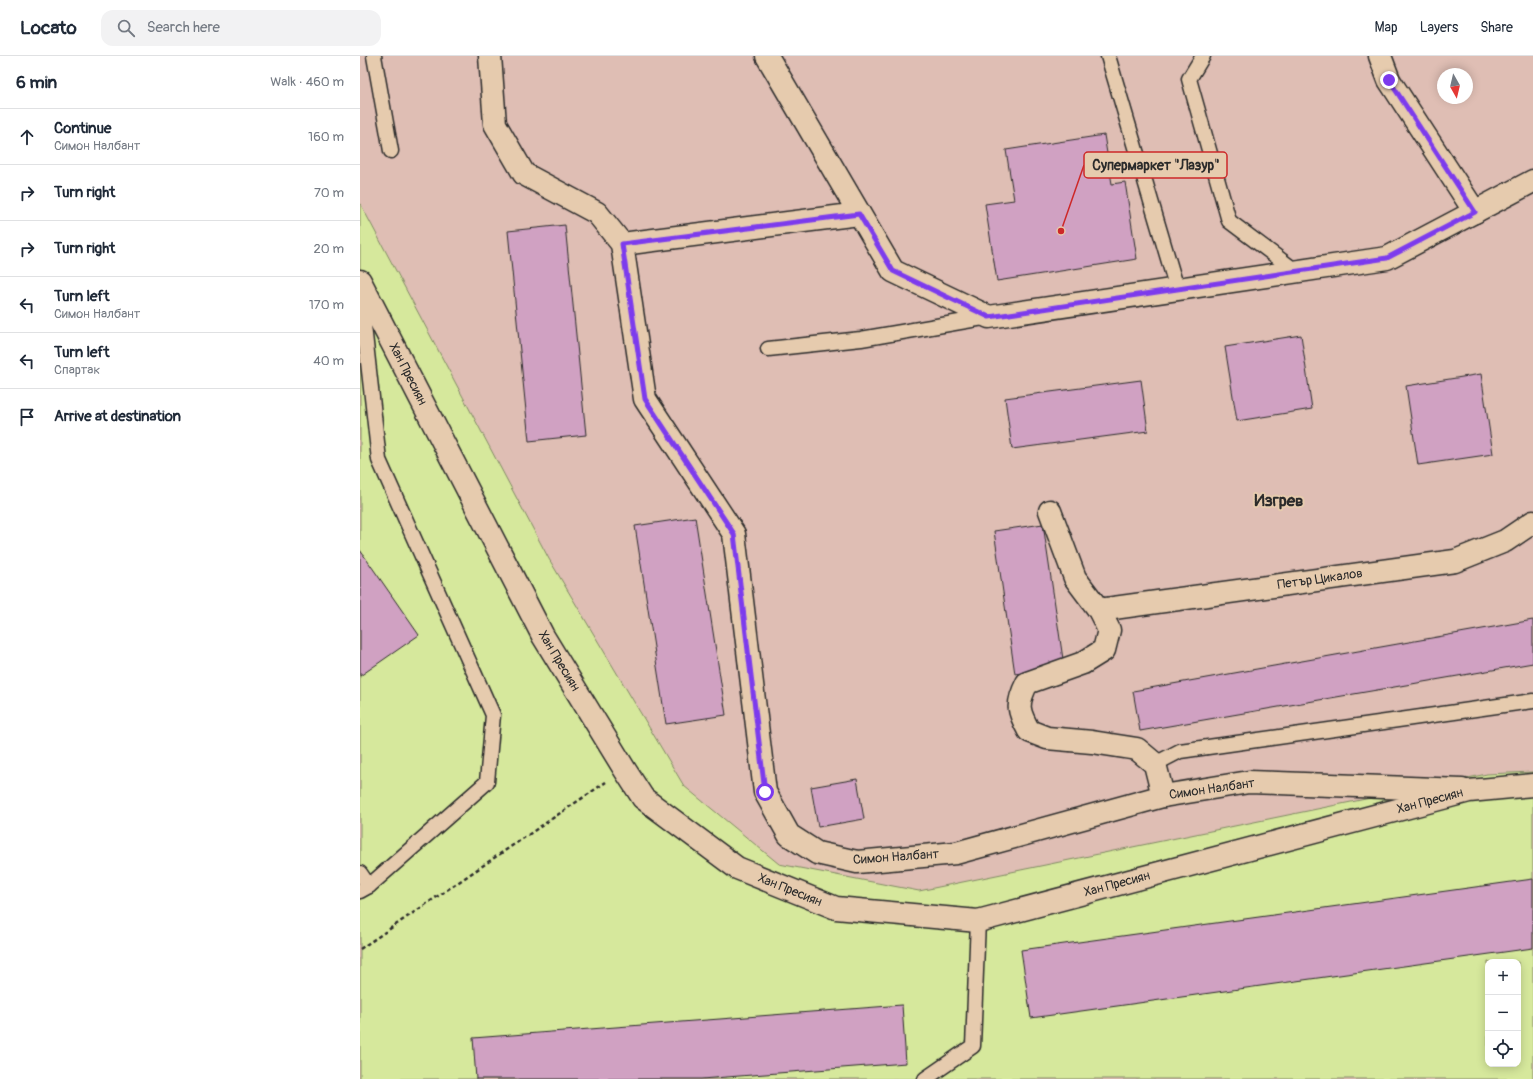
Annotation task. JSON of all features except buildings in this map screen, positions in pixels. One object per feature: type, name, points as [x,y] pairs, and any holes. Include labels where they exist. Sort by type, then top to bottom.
[{"type":"street","points":[[490,56],[495,124],[524,174],[597,213],[622,244],[859,214]]},
{"type":"street","points":[[767,56],[893,271],[989,317],[1387,258],[1533,181]]},
{"type":"street","points":[[1380,56],[1389,80],[1475,212]]},
{"type":"street","name":"Симон Налбант","points":[[622,244],[645,399],[734,534],[765,792],[789,835],[816,853],[857,862],[956,853],[1163,796],[1249,782],[1469,791]]},
{"type":"street","name":"Хан Пресиян","points":[[360,281],[543,636],[625,770],[644,798],[737,868],[836,908],[978,921],[1469,791],[1533,785]]},
{"type":"street","points":[[1050,511],[1076,578],[1099,610],[1109,630],[1104,650],[1083,663],[1027,683],[1020,697],[1020,715],[1029,731],[1048,738],[1092,742],[1137,750],[1155,764],[1163,796]]},
{"type":"street","name":"Петър Цикалов","points":[[1099,610],[1455,561],[1505,542],[1533,522]]},
{"type":"lane","points":[[374,56],[391,151]]},
{"type":"lane","points":[[1108,56],[1177,289]]},
{"type":"lane","points":[[1202,56],[1189,79],[1229,221],[1297,272]]},
{"type":"lane","points":[[360,290],[379,460],[493,715],[487,782],[364,889],[360,873]]},
{"type":"lane","points":[[768,349],[861,339],[989,317]]},
{"type":"lane","points":[[1155,764],[1180,751],[1533,701]]},
{"type":"lane","points":[[925,1079],[973,1046],[978,921]]},
{"type":"path","points":[[360,949],[625,770]]},
{"type":"green space","points":[[360,203],[549,559],[684,786],[779,864],[919,891],[1487,774],[1533,772],[1533,1079],[360,1079]]},
{"type":"place","name":"Супермаркет \"Лазур\"","points":[[1061,231]]},
{"type":"district","name":"Изгрев","points":[[1279,500]]},
{"type":"route","points":[[765,792],[734,534],[645,399],[622,244],[859,214],[893,271],[989,317],[1387,258],[1475,212],[1389,80]]}]
